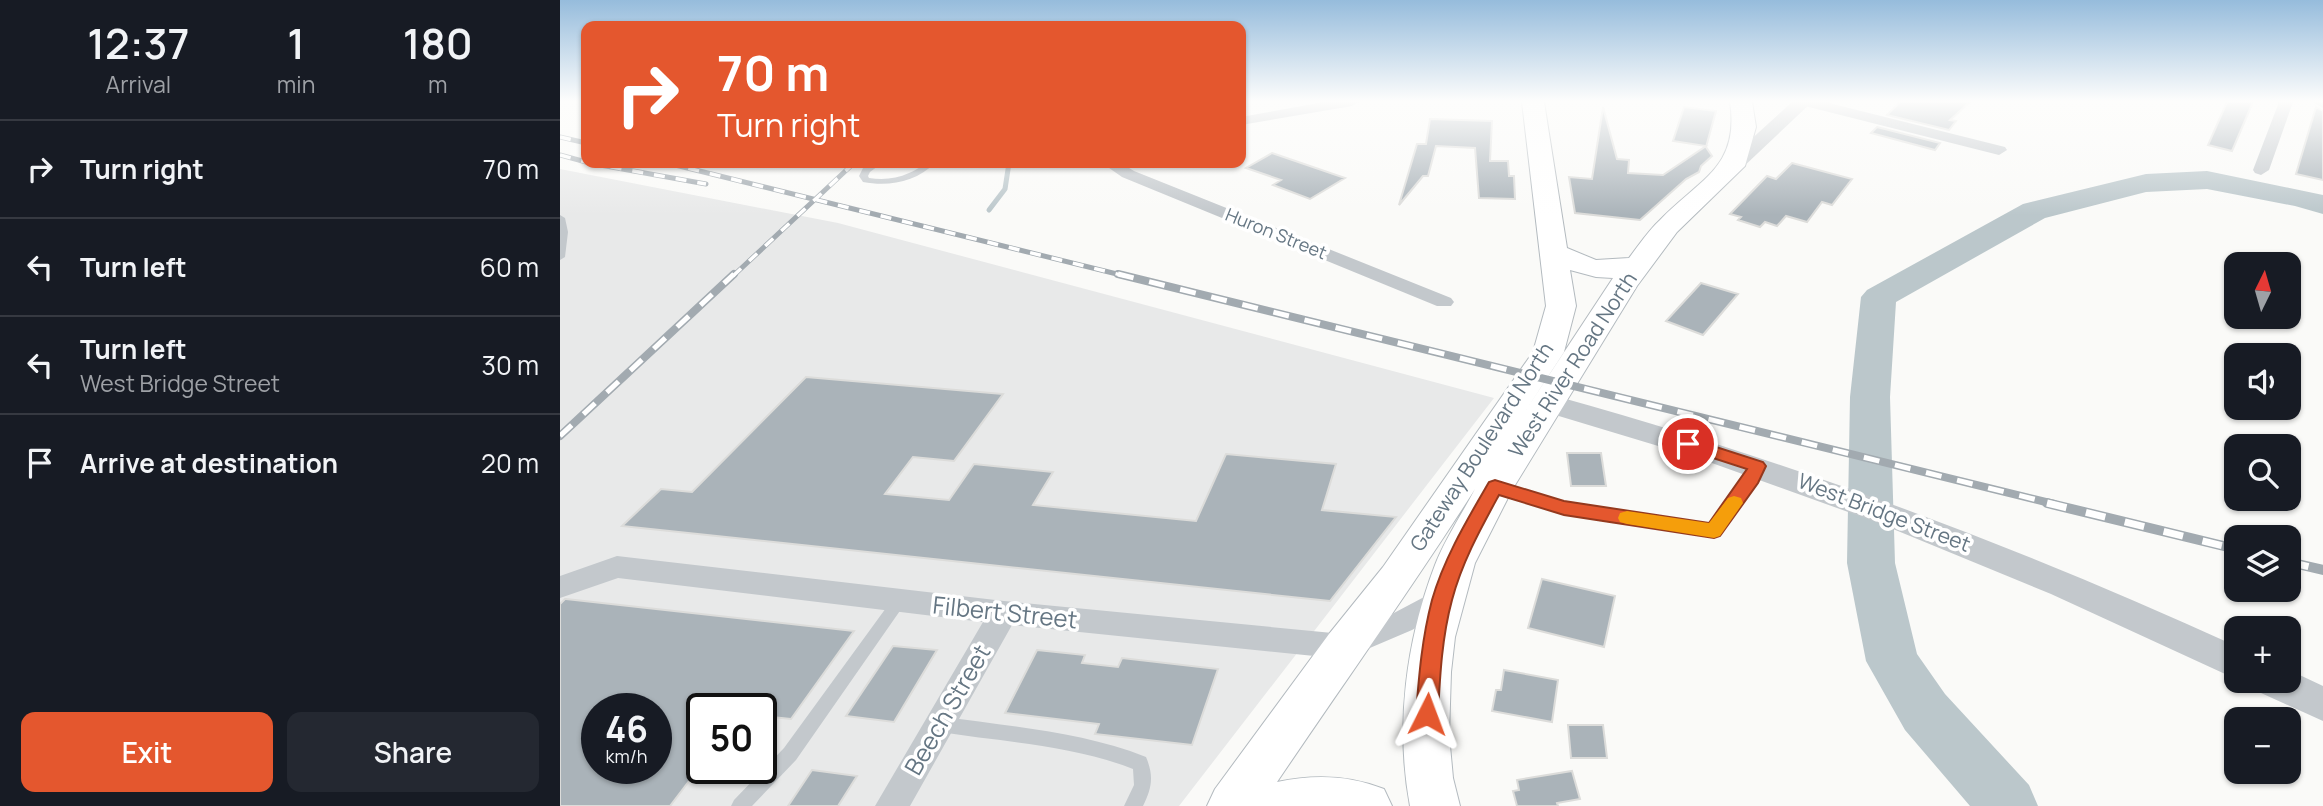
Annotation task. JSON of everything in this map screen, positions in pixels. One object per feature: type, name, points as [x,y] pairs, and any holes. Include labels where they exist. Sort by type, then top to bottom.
[{"type":"main road","name":"Gateway Boulevard North","points":[[1232,806],[1344,647],[1397,578],[1480,482],[1534,399],[1557,328],[1561,306],[1539,140]]},
{"type":"main road","points":[[1733,166],[1741,140]]},
{"type":"main road","name":"West River Road North","points":[[1534,399],[1668,226],[1733,166]]},
{"type":"main road","points":[[1556,253],[1591,269],[1618,270],[1638,264]]},
{"type":"main road","points":[[1435,806],[1429,778],[1426,735],[1432,651],[1443,598],[1465,540],[1480,482]]},
{"type":"main road","points":[[1275,806],[1300,800],[1337,799],[1367,806]]},
{"type":"street","name":"West River Road North","points":[[1733,166],[1763,140]]},
{"type":"street","points":[[1957,140],[1999,150]]},
{"type":"street","points":[[2261,170],[2272,140]]},
{"type":"street","name":"Huron Street","points":[[1118,168],[1444,302]]},
{"type":"street","name":"West Bridge Street","points":[[1534,399],[1800,481],[2115,605],[2224,657]]},
{"type":"street","name":"Filbert Street","points":[[560,587],[617,567],[1004,613],[1344,647],[1402,622],[1443,598]]},
{"type":"street","name":"Beech Street","points":[[892,806],[1004,613]]},
{"type":"street","points":[[2300,693],[2323,704]]},
{"type":"lane","points":[[869,168],[863,176],[866,180],[891,182],[917,174],[925,168]]},
{"type":"lane","points":[[560,218],[563,221],[560,257]]},
{"type":"lane","points":[[1480,482],[1564,508],[1714,531],[1752,479],[1757,466]]},
{"type":"lane","points":[[740,806],[790,754],[899,601]]},
{"type":"lane","points":[[940,724],[1078,746],[1140,762],[1145,775],[1143,791],[1133,806]]},
{"type":"shaded area","points":[[560,169],[838,223],[1494,398],[1179,806],[560,806]]},
{"type":"building","points":[[1427,140],[1491,140],[1490,161],[1508,161],[1509,176],[1514,176],[1515,199],[1479,198],[1475,148],[1436,146],[1428,176],[1423,176],[1399,205],[1417,144],[1426,144]]},
{"type":"building","points":[[1598,140],[1612,140],[1617,159],[1629,160],[1628,173],[1663,175],[1706,146],[1673,140],[1708,140],[1706,147],[1712,156],[1701,166],[1699,172],[1686,179],[1640,220],[1575,213],[1569,177],[1592,179]]},
{"type":"building","points":[[1896,140],[1927,140],[1940,143],[1935,150]]},
{"type":"building","points":[[2210,140],[2237,140],[2232,151],[2208,145]]},
{"type":"building","points":[[2306,140],[2323,140],[2323,180],[2296,174]]},
{"type":"building","points":[[1272,153],[1345,178],[1310,199],[1273,185],[1281,180],[1246,168]]},
{"type":"building","points":[[1792,163],[1852,179],[1832,205],[1822,202],[1807,222],[1786,216],[1777,226],[1765,222],[1760,227],[1738,220],[1741,217],[1730,214],[1767,176],[1776,179]]},
{"type":"building","points":[[1701,283],[1738,294],[1703,335],[1666,321]]},
{"type":"building","points":[[806,377],[1003,394],[954,461],[913,457],[885,494],[949,500],[974,464],[1053,472],[1033,505],[1196,521],[1226,454],[1336,464],[1322,510],[1396,517],[1330,601],[622,526],[661,489],[692,492]]},
{"type":"building","points":[[1567,453],[1601,453],[1606,486],[1571,486]]},
{"type":"building","points":[[1542,579],[1615,596],[1604,647],[1528,628]]},
{"type":"building","points":[[565,599],[854,631],[791,719],[777,718],[777,693],[686,693],[687,784],[670,806],[560,806],[560,604]]},
{"type":"building","points":[[893,646],[937,650],[894,722],[846,716]]},
{"type":"building","points":[[1037,650],[1085,655],[1082,663],[1118,667],[1122,658],[1218,669],[1192,745],[1095,734],[1099,724],[1005,713]]},
{"type":"building","points":[[1504,670],[1558,680],[1552,722],[1492,711],[1496,690],[1501,690]]},
{"type":"building","points":[[1568,725],[1603,725],[1607,758],[1571,758]]},
{"type":"building","points":[[812,770],[857,776],[838,806],[788,806]]},
{"type":"building","points":[[1572,771],[1580,799],[1557,803],[1558,806],[1517,806],[1513,791],[1519,790],[1517,780]]},
{"type":"waterway","points":[[989,210],[1005,189],[1008,168]]},
{"type":"waterway","points":[[2008,806],[1925,712],[1892,661],[1871,563],[1870,397],[1879,297],[2034,211],[2146,183],[2207,180],[2302,198],[2323,205]]},
{"type":"railway","points":[[571,140],[581,142]]},
{"type":"railway","points":[[560,155],[581,161]]},
{"type":"railway","points":[[617,168],[706,184]]},
{"type":"railway","points":[[687,168],[815,199]]},
{"type":"railway","points":[[815,199],[849,168]]},
{"type":"railway","points":[[733,276],[815,199]]},
{"type":"railway","points":[[815,199],[1125,276]]},
{"type":"railway","points":[[560,436],[734,274]]},
{"type":"railway","points":[[1118,274],[2054,504]]},
{"type":"railway","points":[[2047,503],[2224,546]]},
{"type":"railway","points":[[2301,565],[2323,570]]},
{"type":"slow traffic","points":[[1627,518],[1714,531],[1734,503]]},
{"type":"route","points":[[1427,714],[1429,672],[1443,598],[1471,528],[1495,487],[1564,508],[1714,531],[1752,479],[1757,466],[1688,444]]}]
